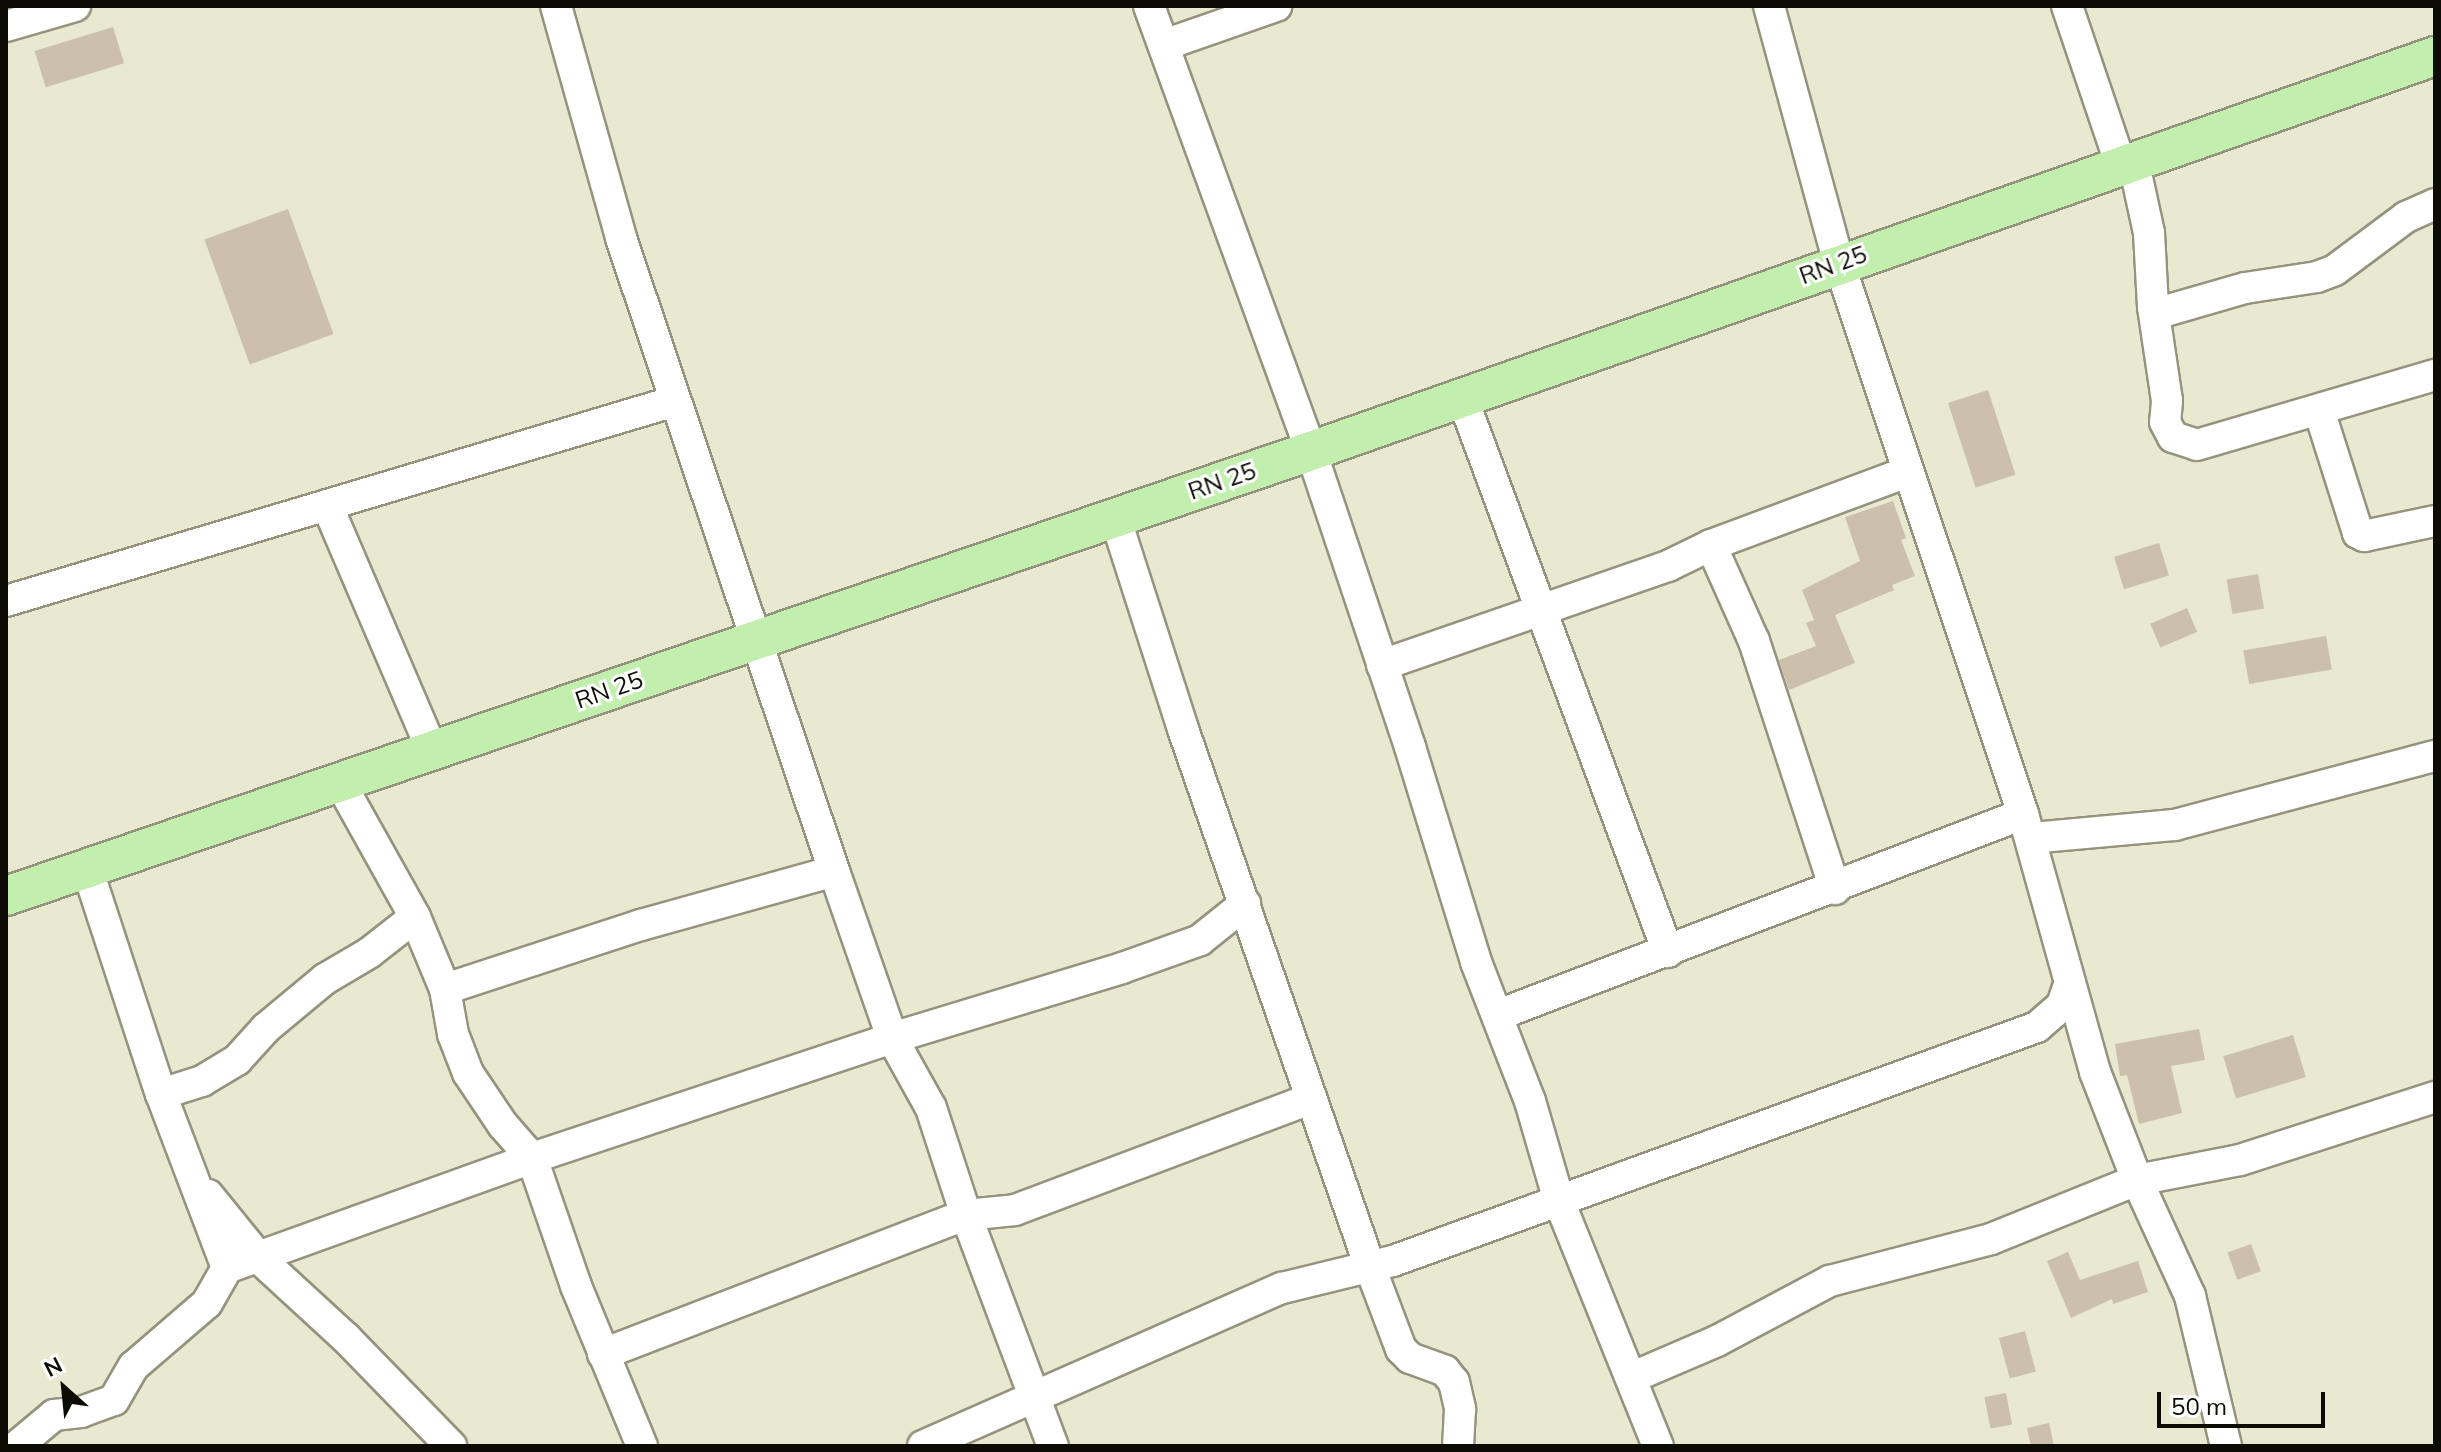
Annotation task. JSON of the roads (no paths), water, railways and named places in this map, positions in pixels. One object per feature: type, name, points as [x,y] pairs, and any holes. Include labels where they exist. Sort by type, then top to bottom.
[{"type":"main road","name":"RN 25","points":[[6,896],[1311,451],[2127,161],[2435,56]]},
{"type":"street","points":[[6,26],[75,6]]},
{"type":"street","points":[[1149,6],[1311,451],[1476,962],[1530,1101],[1559,1201],[1633,1377],[1658,1446]]},
{"type":"street","points":[[1164,45],[1276,6]]},
{"type":"street","points":[[1769,6],[1839,263],[2027,826],[2095,1072],[2137,1180],[2190,1296],[2226,1446]]},
{"type":"street","points":[[2067,6],[2127,161],[2149,233],[2155,314],[2167,401],[2165,422],[2173,437],[2197,445],[2435,375]]},
{"type":"street","points":[[563,16],[621,238],[834,871],[892,1038],[931,1108],[966,1215],[1053,1446]]},
{"type":"street","points":[[2155,314],[2245,288],[2317,277],[2335,270],[2353,260],[2406,217],[2435,204]]},
{"type":"street","points":[[1462,397],[1668,952]]},
{"type":"street","points":[[6,601],[675,401]]},
{"type":"street","points":[[2319,410],[2358,533],[2364,536],[2435,521]]},
{"type":"street","points":[[1382,665],[1668,566],[1711,545],[1907,472]]},
{"type":"street","points":[[327,505],[432,750]]},
{"type":"street","points":[[1115,517],[1311,1099],[1401,1349],[1410,1358],[1445,1371],[1454,1382],[1460,1409],[1453,1444]]},
{"type":"street","points":[[1711,545],[1754,641],[1835,889]]},
{"type":"street","points":[[1498,1015],[1835,889],[2027,826],[2175,825],[2435,756]]},
{"type":"street","points":[[339,781],[415,917],[445,989],[453,1034],[468,1073],[503,1125],[532,1158],[603,1354],[642,1446]]},
{"type":"street","points":[[87,868],[161,1094],[227,1268]]},
{"type":"street","points":[[445,989],[641,925],[834,871]]},
{"type":"street","points":[[17,1446],[54,1415],[81,1412],[114,1400],[134,1366],[207,1303],[227,1268],[260,1259],[532,1158],[892,1038],[1122,968],[1200,940],[1245,904]]},
{"type":"street","points":[[161,1094],[202,1081],[237,1060],[266,1028],[325,979],[369,953],[415,917]]},
{"type":"street","points":[[923,1446],[1282,1288],[1370,1267],[2037,1027],[2062,1005],[2070,982]]},
{"type":"street","points":[[1633,1377],[1742,1329],[1830,1281],[1991,1239],[2137,1180],[2240,1160],[2435,1097]]},
{"type":"street","points":[[603,1354],[966,1215],[1015,1210],[1311,1099]]},
{"type":"street","points":[[190,1172],[260,1259],[346,1338],[451,1446]]}]
